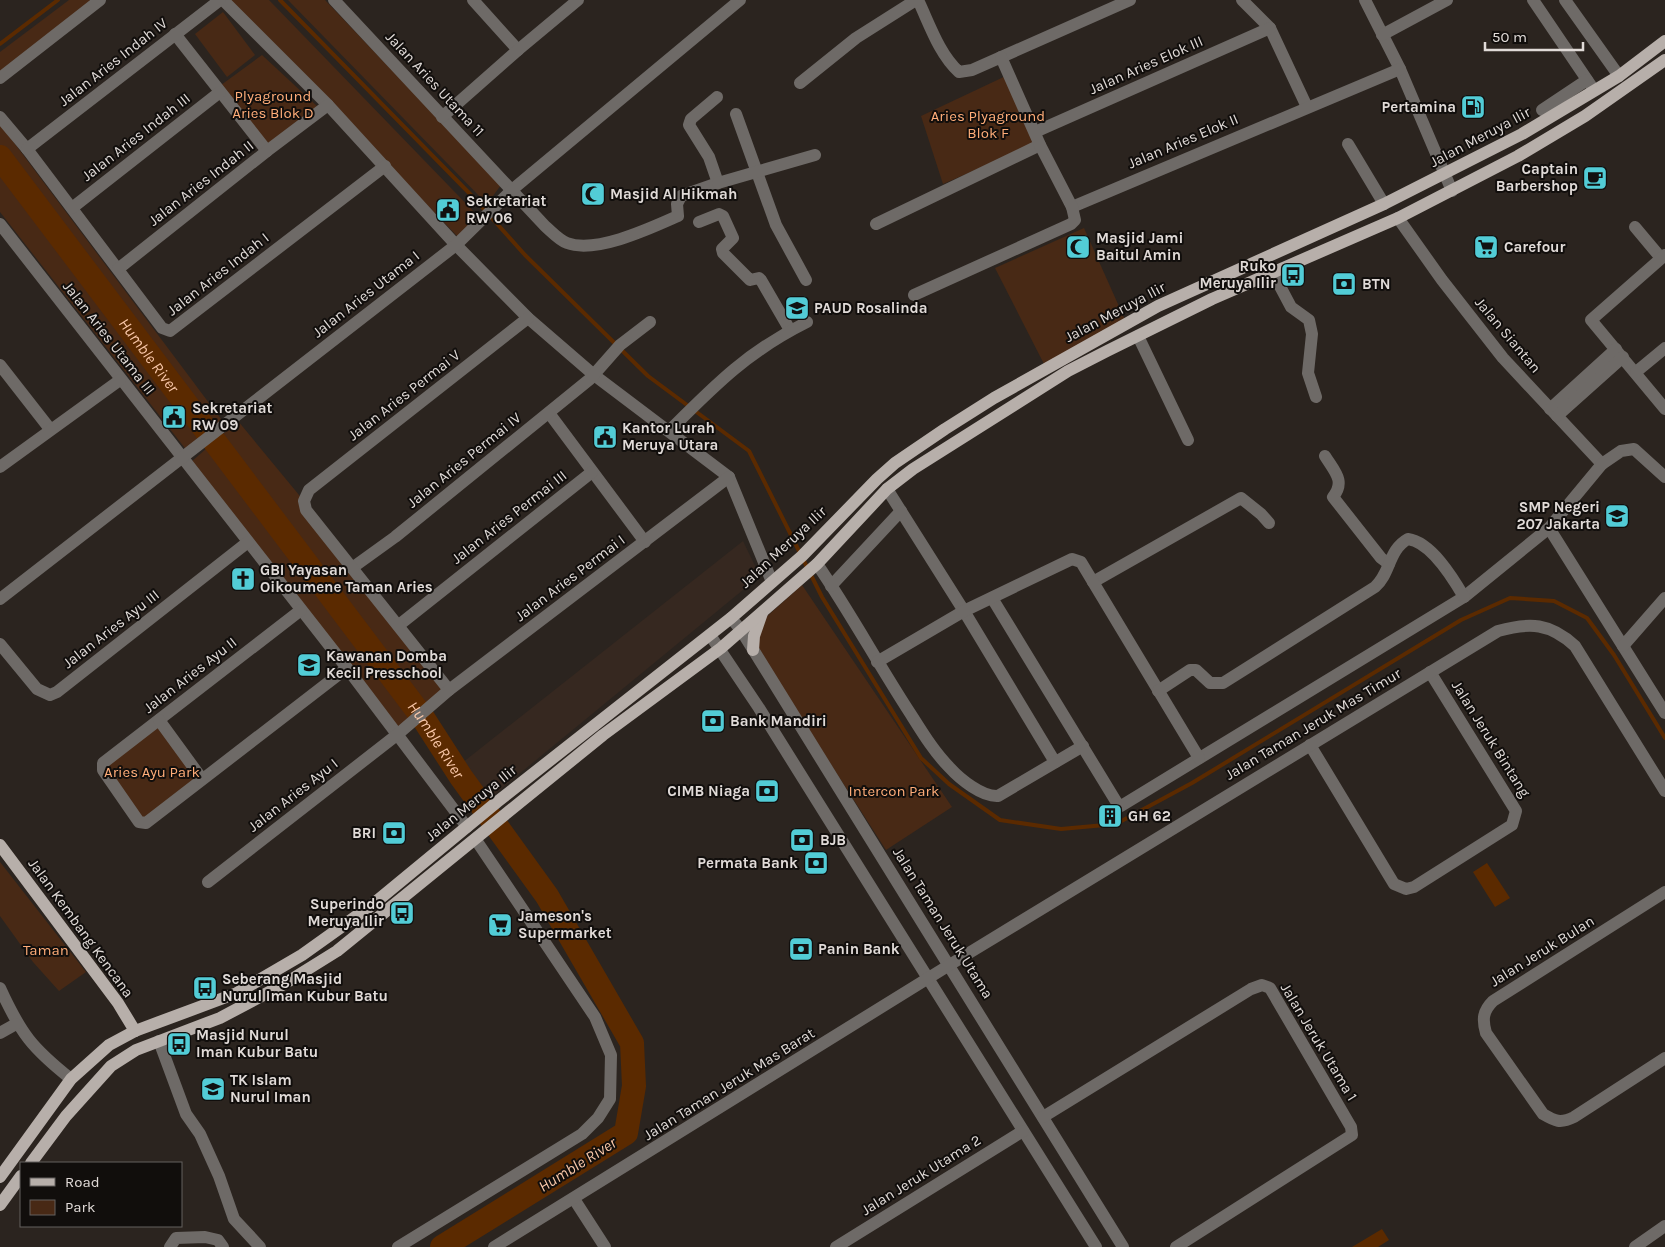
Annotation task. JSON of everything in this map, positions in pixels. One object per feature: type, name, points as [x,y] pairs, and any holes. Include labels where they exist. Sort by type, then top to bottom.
[{"type":"main road","name":"Jalan Meruya Ilir","points":[[0,1178],[51,1104],[71,1079],[108,1046],[135,1031],[237,993],[302,956],[372,905],[497,802],[731,618],[802,556],[857,498],[895,464],[994,398],[1100,337],[1158,306],[1384,204],[1522,134],[1591,85],[1619,76],[1665,42]]},
{"type":"main road","name":"Jalan Meruya Ilir","points":[[32,1162],[66,1116],[111,1066],[136,1050],[220,1018],[306,970],[371,925],[603,735],[721,648],[813,567],[887,489],[913,469],[1068,372],[1164,322],[1452,192],[1585,116],[1665,60]]},
{"type":"main road","points":[[1158,306],[1164,322]]},
{"type":"main road","points":[[1100,337],[1108,351]]},
{"type":"main road","points":[[753,650],[756,628],[763,611]]},
{"type":"main road","name":"Jalan Kembang Kencana","points":[[0,845],[118,1003],[135,1031]]},
{"type":"main road","points":[[51,1104],[66,1116]]},
{"type":"main road","points":[[0,1205],[20,1177]]},
{"type":"street","points":[[0,78],[100,0]]},
{"type":"street","points":[[221,0],[328,106],[456,245],[528,318],[596,372],[673,427],[729,477],[777,578]]},
{"type":"street","name":"Jalan Aries Indah IV","points":[[27,149],[221,0]]},
{"type":"street","name":"Jalan Aries Utama 11","points":[[334,0],[442,117],[513,189],[545,226],[565,242],[581,247],[637,233],[678,216],[677,204],[681,196],[718,183]]},
{"type":"street","points":[[473,0],[518,50]]},
{"type":"street","points":[[442,117],[578,0]]},
{"type":"street","name":"Jalan Aries Utama I","points":[[0,599],[456,245],[498,206],[513,189],[740,0]]},
{"type":"street","points":[[800,83],[856,38],[917,0],[945,55],[959,72],[972,70],[1130,0]]},
{"type":"street","points":[[1242,0],[1270,28],[1307,107]]},
{"type":"street","points":[[1365,0],[1400,69],[1452,192]]},
{"type":"street","points":[[1382,35],[1447,0]]},
{"type":"street","points":[[1533,0],[1591,85],[1542,110]]},
{"type":"street","points":[[1565,0],[1619,76]]},
{"type":"street","name":"Jalan Aries Elok III","points":[[1035,132],[1270,28]]},
{"type":"street","points":[[175,34],[267,151]]},
{"type":"street","points":[[914,295],[1072,224],[1076,216],[1040,145],[1001,57]]},
{"type":"street","name":"Jalan Aries Elok II","points":[[1072,207],[1400,69]]},
{"type":"street","name":"Jalan Aries Indah III","points":[[72,208],[220,92]]},
{"type":"street","points":[[717,97],[692,119],[690,125],[709,157],[718,183],[815,155]]},
{"type":"street","name":"Jalan Aries Indah II","points":[[118,269],[267,151],[328,106]]},
{"type":"street","points":[[736,114],[776,225],[806,280]]},
{"type":"street","name":"Jalan Aries Indah I","points":[[0,117],[27,149],[162,328],[170,331],[385,166]]},
{"type":"street","points":[[1348,144],[1384,204]]},
{"type":"street","points":[[876,224],[1040,145]]},
{"type":"street","points":[[699,222],[719,214],[723,216],[733,238],[722,249],[723,253],[750,280],[759,278],[761,280],[790,330]]},
{"type":"street","name":"Jalan Siantan","points":[[1398,218],[1442,280],[1503,358],[1602,464]]},
{"type":"street","name":"Jalan Aries Utama III","points":[[0,224],[300,610],[347,668],[403,730],[467,827]]},
{"type":"street","points":[[1635,227],[1663,256],[1591,320],[1665,409]]},
{"type":"street","points":[[1273,273],[1292,307],[1309,320],[1312,334],[1308,373],[1316,397]]},
{"type":"street","name":"Jalan Aries Permai V","points":[[352,568],[306,510],[304,501],[309,490],[528,318]]},
{"type":"street","name":"Jalan Aries Permai IV","points":[[352,568],[395,537],[549,413],[596,372],[620,345],[650,322]]},
{"type":"street","points":[[673,427],[695,403],[729,372],[770,341],[807,322]]},
{"type":"street","points":[[1138,336],[1188,440]]},
{"type":"street","points":[[1636,372],[1665,348]]},
{"type":"street","points":[[1554,412],[1619,353]]},
{"type":"street","points":[[0,365],[50,429]]},
{"type":"street","points":[[0,467],[120,380]]},
{"type":"street","points":[[549,413],[645,542]]},
{"type":"street","points":[[992,598],[1117,804],[1122,806],[1464,596],[1549,528],[1602,464],[1621,451],[1634,449],[1665,477]]},
{"type":"street","points":[[1325,456],[1340,483],[1339,489],[1333,497],[1381,558],[1389,564]]},
{"type":"street","name":"Jalan Aries Permai III","points":[[399,625],[592,472]]},
{"type":"street","name":"Jalan Aries Permai I","points":[[432,706],[449,690],[729,477]]},
{"type":"street","points":[[887,489],[1056,762]]},
{"type":"street","points":[[1093,582],[1240,498],[1262,514],[1269,523]]},
{"type":"street","points":[[832,586],[901,511]]},
{"type":"street","points":[[1549,528],[1665,713]]},
{"type":"street","points":[[1158,691],[1190,670],[1196,670],[1210,683],[1223,683],[1376,587],[1383,580],[1394,551],[1399,544],[1408,539],[1420,542],[1448,572],[1464,596]]},
{"type":"street","name":"Jalan Aries Ayu III","points":[[0,644],[37,689],[50,695],[57,692],[248,542]]},
{"type":"street","points":[[877,662],[964,611],[1072,559],[1081,562],[1199,758]]},
{"type":"street","points":[[813,567],[832,586],[877,662],[934,750],[949,768],[964,780],[990,797],[1002,794],[1083,746]]},
{"type":"street","points":[[352,568],[449,690]]},
{"type":"street","points":[[1623,646],[1665,598]]},
{"type":"street","name":"Jalan Aries Ayu II","points":[[202,778],[146,823],[142,824],[102,767],[106,761],[300,610]]},
{"type":"street","name":"Jalan Taman Jeruk Utama","points":[[731,618],[741,630],[950,965],[1123,1247]]},
{"type":"street","name":"Jalan Taman Jeruk Mas Timur","points":[[929,979],[1498,631],[1516,626],[1538,626],[1554,630],[1575,646],[1665,792]]},
{"type":"street","points":[[710,635],[721,648],[1096,1247]]},
{"type":"street","points":[[159,720],[202,778],[347,668]]},
{"type":"street","name":"Jalan Jeruk Bintang","points":[[1310,745],[1394,884],[1406,889],[1414,887],[1512,825],[1516,818],[1516,811],[1430,672]]},
{"type":"street","name":"Jalan Aries Ayu I","points":[[208,882],[432,706]]},
{"type":"street","points":[[398,1247],[582,1134],[598,1118],[610,1099],[612,1074],[610,1055],[595,1017],[476,840]]},
{"type":"street","name":"Jalan Jeruk Bulan","points":[[1665,892],[1493,1001],[1484,1010],[1483,1023],[1486,1033],[1543,1114],[1557,1122],[1564,1122],[1574,1117],[1665,1058]]},
{"type":"street","name":"Jalan Taman Jeruk Mas Barat","points":[[494,1247],[929,979]]},
{"type":"street","name":"Jalan Jeruk Utama 1","points":[[1044,1117],[1251,989],[1262,985],[1270,988],[1352,1127],[1352,1135],[1176,1247]]},
{"type":"street","points":[[0,988],[16,1024],[45,1058],[71,1079]]},
{"type":"street","points":[[0,1033],[16,1024]]},
{"type":"street","points":[[159,1041],[186,1114],[200,1134],[234,1219],[260,1247]]},
{"type":"street","name":"Jalan Jeruk Utama 2","points":[[836,1247],[1023,1131]]},
{"type":"street","points":[[574,1199],[605,1247]]},
{"type":"street","points":[[1635,1247],[1665,1226]]},
{"type":"street","points":[[170,1247],[176,1238],[203,1242],[218,1240],[223,1247]]},
{"type":"shaded area","points":[[743,541],[760,576],[485,802],[462,763]]},
{"type":"shaded area","points":[[1487,863],[1510,898],[1495,907],[1473,872]]},
{"type":"shaded area","points":[[1382,1229],[1389,1240],[1378,1247],[1352,1247]]},
{"type":"green space","points":[[69,0],[96,0],[0,75],[0,52]]},
{"type":"green space","points":[[229,0],[269,0],[479,217],[458,237]]},
{"type":"green space","points":[[288,0],[325,0],[501,185],[487,204]]},
{"type":"green space","points":[[223,12],[255,55],[227,77],[195,34]]},
{"type":"green space","name":"Plyaground Aries Blok D","points":[[262,55],[318,107],[269,145],[221,85]]},
{"type":"green space","name":"Aries Plyaground Blok F","points":[[1010,74],[1040,142],[943,184],[921,116]]},
{"type":"green space","points":[[0,124],[224,423],[216,431],[0,146]]},
{"type":"green space","points":[[0,161],[210,439],[188,452],[0,212]]},
{"type":"green space","points":[[1084,228],[1126,322],[1044,364],[995,268]]},
{"type":"green space","points":[[238,421],[304,501],[449,690],[398,734],[191,462]]},
{"type":"green space","name":"Intercon Park","points":[[802,585],[952,807],[886,850],[747,634]]},
{"type":"green space","name":"Aries Ayu Park","points":[[157,722],[201,779],[143,822],[104,765]]},
{"type":"green space","name":"Taman","points":[[0,862],[86,972],[59,991],[33,962],[0,916]]},
{"type":"waterway","points":[[0,44],[58,0]]},
{"type":"waterway","points":[[280,0],[473,197],[525,255],[648,376],[749,451],[822,597],[921,758],[949,784],[1000,820],[1061,829],[1116,824],[1192,783],[1461,620],[1510,598],[1554,601],[1587,618],[1614,655],[1665,738]]},
{"type":"waterway","name":"Humble River","points":[[0,157],[423,718],[461,777],[547,896],[632,1043],[634,1086],[626,1133],[442,1247]]},
{"type":"place","name":"Pertamina","points":[[1473,107]]},
{"type":"place","name":"Captain Barbershop","points":[[1595,178]]},
{"type":"place","name":"Masjid Al Hikmah","points":[[593,194]]},
{"type":"place","name":"Sekretariat RW 06","points":[[448,210]]},
{"type":"place","name":"Masjid Jami Baitul Amin","points":[[1078,247]]},
{"type":"place","name":"Carefour","points":[[1486,247]]},
{"type":"place","name":"Ruko Meruya Ilir","points":[[1293,275]]},
{"type":"place","name":"BTN","points":[[1344,284]]},
{"type":"place","name":"PAUD Rosalinda","points":[[797,308]]},
{"type":"place","name":"Sekretariat RW 09","points":[[174,417]]},
{"type":"place","name":"Kantor Lurah Meruya Utara","points":[[605,437]]},
{"type":"place","name":"SMP Negeri 207 Jakarta","points":[[1617,516]]},
{"type":"place","name":"GBI Yayasan Oikoumene Taman Aries","points":[[243,579]]},
{"type":"place","name":"Kawanan Domba Kecil Presschool","points":[[309,665]]},
{"type":"place","name":"Bank Mandiri","points":[[713,721]]},
{"type":"place","name":"CIMB Niaga","points":[[767,791]]},
{"type":"place","name":"GH 62","points":[[1110,816]]},
{"type":"place","name":"BRI","points":[[394,833]]},
{"type":"place","name":"BJB","points":[[802,840]]},
{"type":"place","name":"Permata Bank","points":[[816,863]]},
{"type":"place","name":"Superindo Meruya Ilir","points":[[402,913]]},
{"type":"place","name":"Jameson's Supermarket","points":[[500,925]]},
{"type":"place","name":"Panin Bank","points":[[801,949]]},
{"type":"place","name":"Seberang Masjid Nurul Iman Kubur Batu","points":[[205,988]]},
{"type":"place","name":"Masjid Nurul Iman Kubur Batu","points":[[179,1044]]},
{"type":"place","name":"TK Islam Nurul Iman","points":[[213,1089]]}]
